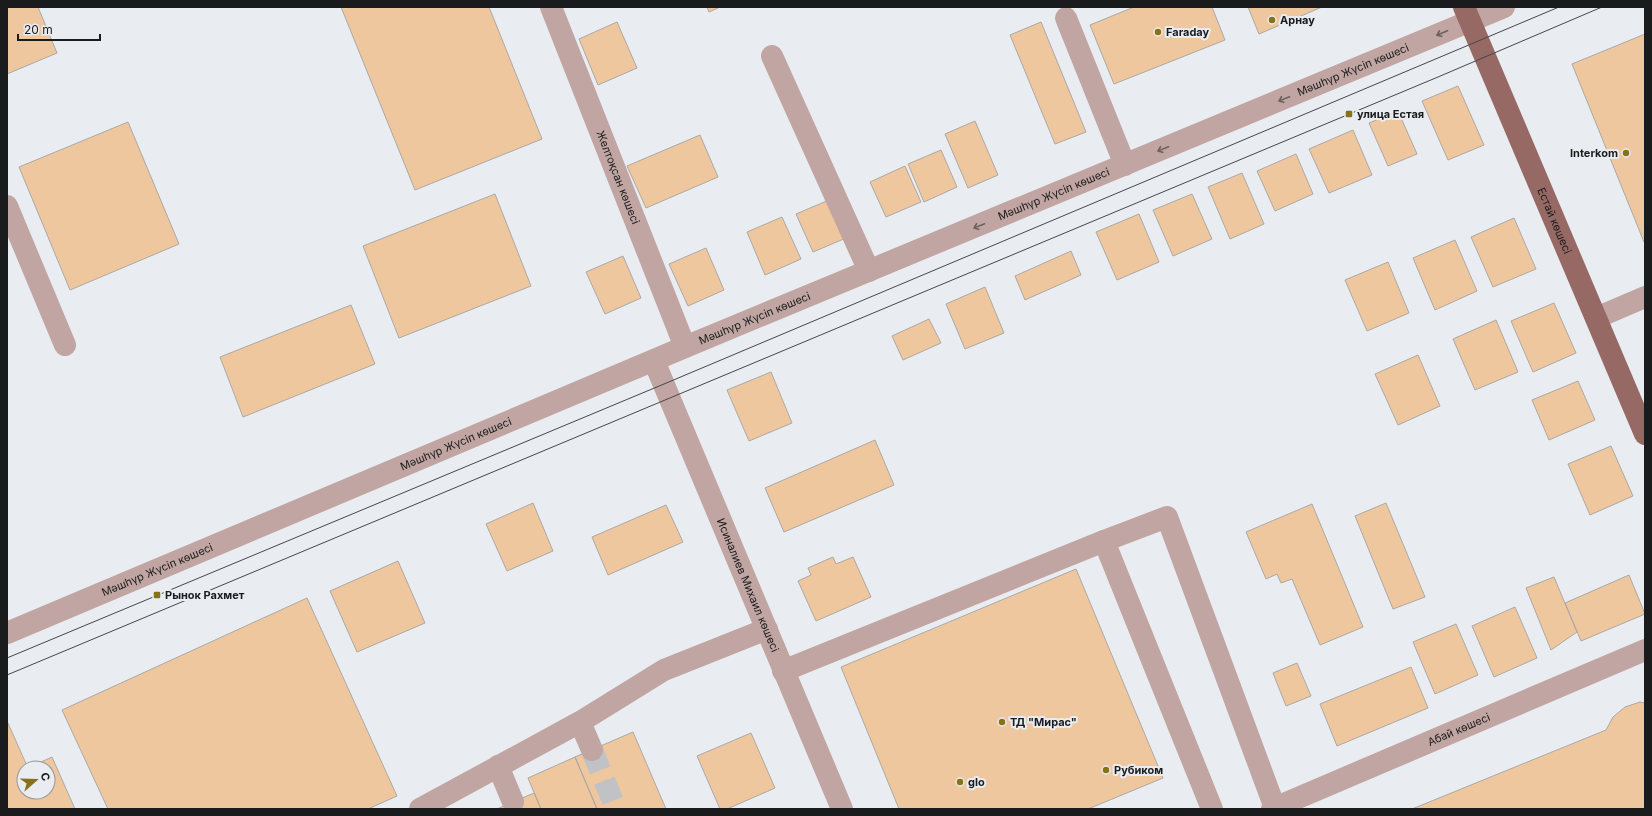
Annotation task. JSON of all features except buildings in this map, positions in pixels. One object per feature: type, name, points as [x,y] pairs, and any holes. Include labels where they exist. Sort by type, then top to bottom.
[{"type":"main road","name":"Естай көшесі","points":[[1467,14],[1645,434]]},
{"type":"street","name":"Желтоқсан көшесі","points":[[551,7],[685,348]]},
{"type":"street","name":"Мәшһүр Жүсіп көшесі","points":[[7,633],[654,360],[1125,165],[1467,14],[1504,7]]},
{"type":"street","points":[[1066,18],[1125,165]]},
{"type":"street","points":[[772,56],[869,271]]},
{"type":"street","points":[[7,206],[64,345]]},
{"type":"street","points":[[1596,318],[1645,297]]},
{"type":"street","name":"Исиналиев Михаил көшесі","points":[[654,360],[842,809]]},
{"type":"street","points":[[783,671],[1104,540],[1167,517],[1273,808]]},
{"type":"street","points":[[1104,540],[1212,809]]},
{"type":"street","points":[[426,808],[498,766],[580,722],[664,670],[767,629]]},
{"type":"street","name":"Абай көшесі","points":[[1273,808],[1645,650]]},
{"type":"street","points":[[580,722],[592,750]]},
{"type":"street","points":[[498,766],[513,802]]},
{"type":"tunnel","points":[[592,750],[616,809]]},
{"type":"tram line","points":[[7,658],[664,384],[1559,7]]},
{"type":"tram line","points":[[7,675],[1438,77],[1602,7]]},
{"type":"place","name":"Арнау","points":[[1272,20]]},
{"type":"place","name":"Faraday","points":[[1158,32]]},
{"type":"place","name":"улица Естая","points":[[1349,114]]},
{"type":"place","name":"Interkom","points":[[1626,153]]},
{"type":"place","name":"Рынок Рахмет","points":[[157,595]]},
{"type":"place","name":"ТД \"Мирас\"","points":[[1002,722]]},
{"type":"place","name":"Рубиком","points":[[1106,770]]},
{"type":"place","name":"glo","points":[[960,782]]}]
